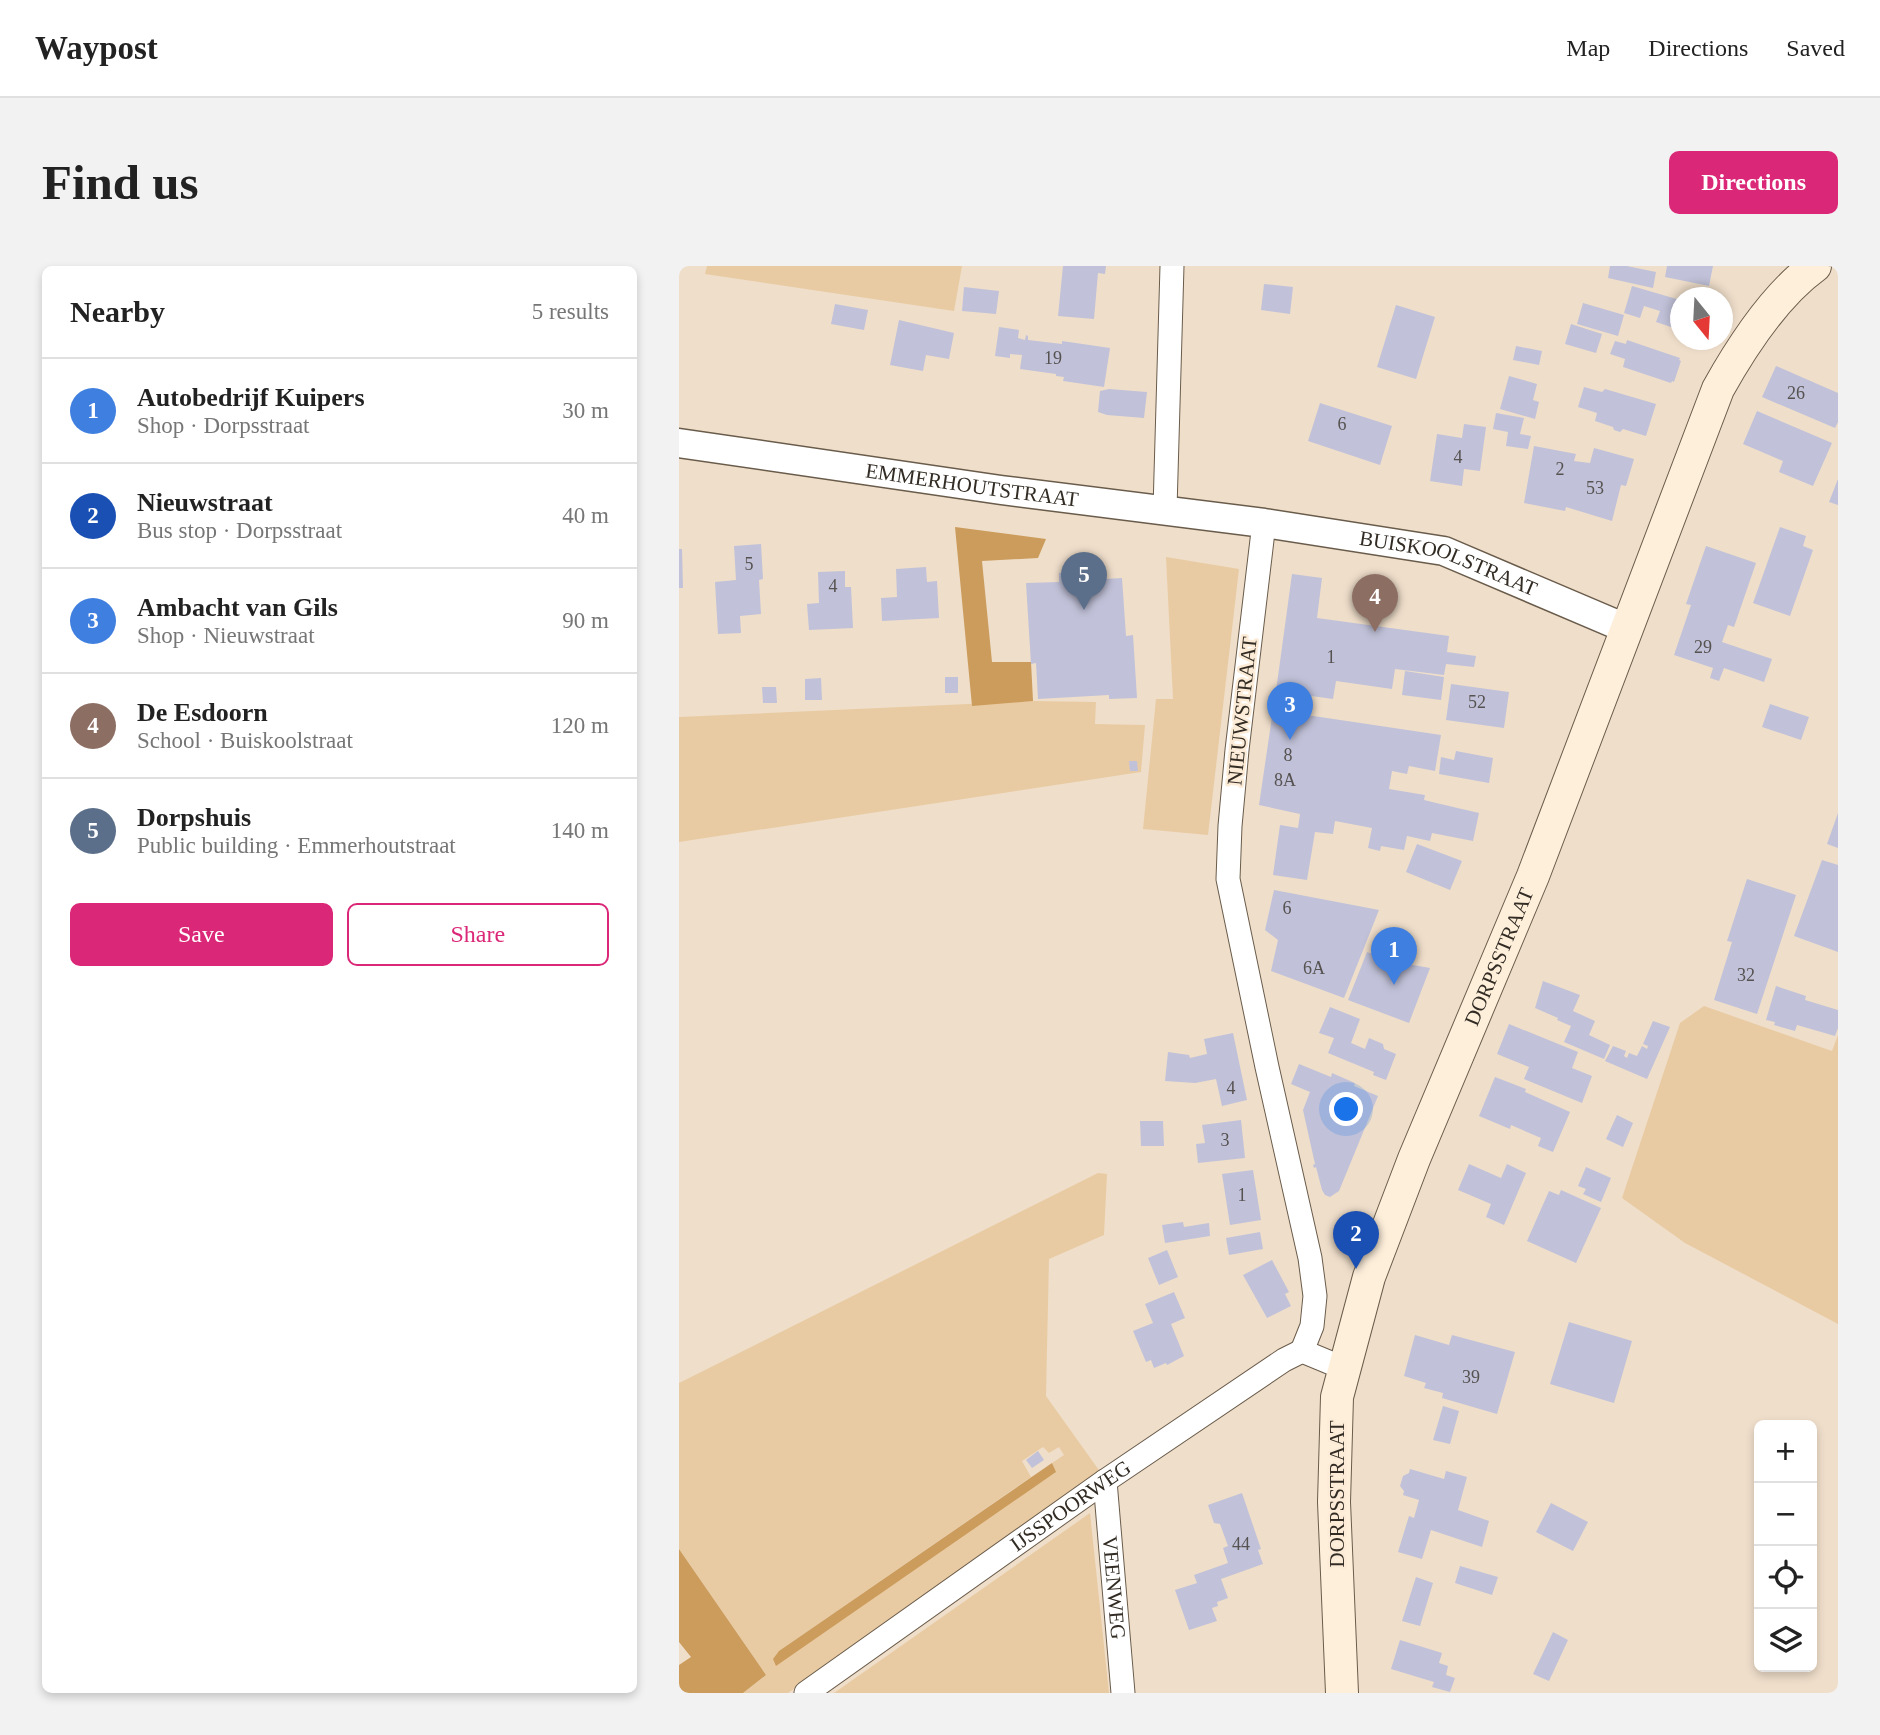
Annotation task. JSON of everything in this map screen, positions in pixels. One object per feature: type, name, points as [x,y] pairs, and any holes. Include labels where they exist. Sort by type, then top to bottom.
[{"type":"main road","name":"DORPSSTRAAT","points":[[1342,1693],[1334,1502],[1337,1397],[1369,1277],[1532,876],[1718,389],[1738,354],[1795,280],[1815,266]]},
{"type":"street","points":[[1165,509],[1172,266]]},
{"type":"street","name":"EMMERHOUTSTRAAT","points":[[679,443],[1001,490],[1264,523]]},
{"type":"street","name":"BUISKOOLSTRAAT","points":[[1264,523],[1444,551],[1625,628]]},
{"type":"street","name":"NIEUWSTRAAT","points":[[1264,523],[1237,750],[1228,879],[1310,1258],[1315,1296],[1312,1326],[1301,1351]]},
{"type":"street","points":[[1301,1351],[1343,1368]]},
{"type":"street","name":"IJSSPOORWEG","points":[[806,1693],[1105,1481],[1301,1351]]},
{"type":"street","name":"VEENWEG","points":[[1105,1481],[1123,1693]]},
{"type":"shaded area","points":[[707,266],[962,266],[954,311],[705,274]]},
{"type":"shaded area","points":[[955,527],[1046,539],[1038,558],[982,561],[992,662],[1031,662],[1033,701],[972,706]]},
{"type":"shaded area","points":[[1166,557],[1239,569],[1208,835],[1143,829],[1156,699],[1173,699]]},
{"type":"shaded area","points":[[1033,701],[1096,702],[1095,724],[1145,725],[1141,772],[679,842],[679,717]]},
{"type":"shaded area","points":[[1704,1006],[1832,1051],[1838,1035],[1838,1324],[1685,1243],[1622,1198],[1680,1023]]},
{"type":"shaded area","points":[[1098,1173],[1107,1174],[1104,1235],[1049,1259],[1046,1396],[1101,1473],[788,1693],[743,1693],[766,1675],[679,1549],[679,1383]],"holes":[[[1043,1447],[1049,1453],[1059,1447],[1064,1455],[1052,1463],[1055,1473],[779,1651],[1031,1477],[1022,1461]]]},
{"type":"shaded area","points":[[1052,1463],[1056,1472],[776,1666],[773,1659],[779,1651]]},
{"type":"shaded area","points":[[1090,1513],[1109,1693],[834,1693]]},
{"type":"shaded area","points":[[679,1549],[766,1675],[743,1693],[679,1693],[679,1665],[691,1657],[679,1642]]},
{"type":"building","points":[[1063,266],[1106,266],[1105,274],[1098,273],[1094,319],[1058,316]]},
{"type":"building","points":[[1610,266],[1627,266],[1656,272],[1653,288],[1608,278]]},
{"type":"building","points":[[1667,266],[1713,266],[1709,286],[1665,277]]},
{"type":"building","points":[[1264,284],[1293,287],[1290,314],[1261,310]]},
{"type":"building","points":[[1632,286],[1670,297],[1670,327],[1656,322],[1660,311],[1644,306],[1640,318],[1624,313]]},
{"type":"building","points":[[964,287],[999,291],[996,314],[962,311]]},
{"type":"building","points":[[1583,303],[1624,315],[1618,336],[1577,324]]},
{"type":"building","points":[[835,304],[868,310],[864,330],[831,324]]},
{"type":"building","points":[[1396,305],[1435,317],[1416,379],[1377,367]]},
{"type":"building","points":[[899,320],[954,333],[949,359],[926,355],[923,371],[890,365]]},
{"type":"building","points":[[1571,324],[1602,334],[1596,353],[1565,344]]},
{"type":"building","points":[[999,327],[1019,330],[1018,338],[1025,340],[1026,335],[1028,340],[1062,344],[1062,341],[1110,348],[1104,387],[1063,381],[1064,377],[1056,374],[1020,369],[1022,355],[1010,354],[1010,358],[995,356]]},
{"type":"building","points":[[1627,340],[1680,358],[1674,382],[1623,367],[1625,359],[1610,354],[1615,341],[1626,344]]},
{"type":"building","points":[[1516,346],[1542,351],[1539,365],[1513,360]]},
{"type":"building","points":[[1776,366],[1838,393],[1838,422],[1835,428],[1762,397]]},
{"type":"building","points":[[1509,376],[1537,384],[1533,400],[1539,402],[1535,419],[1500,409]]},
{"type":"building","points":[[1584,387],[1602,392],[1605,389],[1656,404],[1646,436],[1623,429],[1620,432],[1595,421],[1597,413],[1578,407]]},
{"type":"building","points":[[1109,389],[1147,392],[1144,418],[1098,412],[1100,391]]},
{"type":"building","points":[[1320,403],[1392,426],[1380,465],[1308,441]]},
{"type":"building","points":[[1757,411],[1832,443],[1813,486],[1779,472],[1783,461],[1743,444]]},
{"type":"building","points":[[1496,413],[1524,418],[1520,434],[1531,436],[1528,449],[1506,446],[1508,432],[1493,429]]},
{"type":"building","points":[[1464,424],[1486,427],[1480,471],[1464,469],[1462,486],[1430,481],[1437,434],[1462,438]]},
{"type":"building","points":[[1534,446],[1576,454],[1574,461],[1590,463],[1594,448],[1634,459],[1626,486],[1621,485],[1612,521],[1566,507],[1565,511],[1524,503]]},
{"type":"building","points":[[1838,479],[1838,505],[1829,502]]},
{"type":"building","points":[[1780,527],[1806,536],[1803,546],[1813,550],[1790,616],[1753,603]]},
{"type":"building","points":[[761,544],[761,614],[740,616],[741,633],[718,634],[715,582],[736,580],[734,546]]},
{"type":"building","points":[[1706,546],[1756,563],[1734,627],[1728,625],[1722,642],[1772,659],[1764,682],[1724,668],[1719,681],[1710,678],[1713,668],[1674,655],[1691,605],[1686,604]]},
{"type":"building","points":[[679,549],[682,549],[683,588],[679,588]]},
{"type":"building","points":[[926,567],[927,582],[937,581],[939,618],[882,621],[881,598],[897,597],[896,569]]},
{"type":"building","points":[[845,571],[845,587],[851,587],[853,628],[809,630],[807,604],[819,603],[818,572]]},
{"type":"building","points":[[1089,572],[1089,580],[1122,578],[1126,636],[1133,635],[1137,698],[1109,699],[1109,695],[1038,699],[1036,663],[1031,664],[1026,583],[1059,582],[1059,573]]},
{"type":"building","points":[[1292,574],[1322,578],[1317,618],[1449,636],[1447,652],[1476,656],[1474,667],[1446,664],[1444,675],[1395,669],[1392,689],[1336,681],[1333,699],[1276,691]]},
{"type":"building","points":[[1405,671],[1444,677],[1441,700],[1402,695]]},
{"type":"building","points":[[945,677],[958,677],[958,693],[945,693]]},
{"type":"building","points":[[821,678],[822,700],[805,700],[805,679]]},
{"type":"building","points":[[1451,684],[1509,692],[1504,728],[1446,720]]},
{"type":"building","points":[[762,687],[776,687],[777,703],[763,703]]},
{"type":"building","points":[[1770,704],[1809,717],[1801,740],[1762,727]]},
{"type":"building","points":[[1273,710],[1441,735],[1435,771],[1409,766],[1407,774],[1392,771],[1389,789],[1425,795],[1424,800],[1479,813],[1473,841],[1432,833],[1430,841],[1407,836],[1404,850],[1381,846],[1380,851],[1368,848],[1372,828],[1335,821],[1333,834],[1315,832],[1307,880],[1273,875],[1280,825],[1298,828],[1300,814],[1259,805]]},
{"type":"building","points":[[1456,751],[1493,758],[1489,783],[1439,774],[1441,757],[1454,760]]},
{"type":"building","points":[[1129,761],[1137,761],[1138,771],[1130,771]]},
{"type":"building","points":[[1838,813],[1838,848],[1827,844]]},
{"type":"building","points":[[1417,844],[1462,861],[1450,890],[1406,872]]},
{"type":"building","points":[[1822,860],[1838,865],[1838,952],[1794,936]]},
{"type":"building","points":[[1747,879],[1796,895],[1757,1014],[1714,1000],[1732,942],[1727,941]]},
{"type":"building","points":[[1274,890],[1379,910],[1344,998],[1271,971],[1278,940],[1265,930]]},
{"type":"building","points":[[1367,952],[1396,962],[1430,968],[1409,1023],[1348,1000]]},
{"type":"building","points":[[1543,981],[1580,995],[1573,1011],[1595,1021],[1589,1035],[1610,1045],[1604,1059],[1564,1042],[1571,1026],[1535,1008]]},
{"type":"building","points":[[1776,986],[1806,996],[1805,1000],[1838,1010],[1835,1036],[1797,1025],[1795,1031],[1766,1020]]},
{"type":"building","points":[[1330,1007],[1360,1019],[1351,1043],[1365,1049],[1369,1038],[1396,1054],[1386,1080],[1373,1075],[1374,1072],[1328,1053],[1334,1038],[1319,1033]]},
{"type":"building","points":[[1653,1021],[1670,1027],[1647,1079],[1605,1061],[1613,1046],[1626,1051],[1624,1056],[1627,1058],[1629,1053],[1637,1056],[1642,1046],[1647,1049],[1648,1046],[1643,1044]]},
{"type":"building","points":[[1509,1024],[1578,1052],[1572,1068],[1592,1076],[1582,1103],[1524,1079],[1529,1067],[1497,1054]]},
{"type":"building","points":[[1233,1033],[1247,1100],[1222,1106],[1216,1079],[1195,1083],[1165,1081],[1168,1052],[1189,1055],[1190,1058],[1207,1054],[1204,1039]]},
{"type":"building","points":[[1299,1064],[1331,1077],[1332,1073],[1378,1096],[1339,1191],[1330,1197],[1322,1190],[1316,1167],[1313,1165],[1315,1164],[1303,1110],[1310,1092],[1291,1084]]},
{"type":"building","points":[[1495,1077],[1526,1089],[1525,1092],[1570,1112],[1553,1152],[1538,1146],[1541,1138],[1511,1125],[1510,1129],[1479,1116]]},
{"type":"building","points":[[1617,1115],[1633,1123],[1623,1147],[1606,1139]]},
{"type":"building","points":[[1241,1120],[1245,1158],[1198,1163],[1196,1144],[1205,1143],[1202,1125]]},
{"type":"building","points":[[1140,1121],[1163,1121],[1164,1146],[1141,1146]]},
{"type":"building","points":[[1469,1164],[1501,1178],[1507,1164],[1526,1173],[1504,1225],[1486,1217],[1491,1204],[1458,1190]]},
{"type":"building","points":[[1586,1167],[1611,1178],[1601,1202],[1583,1194],[1586,1189],[1578,1186]]},
{"type":"building","points":[[1253,1170],[1261,1220],[1230,1225],[1222,1174]]},
{"type":"building","points":[[1561,1190],[1601,1208],[1576,1263],[1527,1241],[1549,1191],[1559,1195]]},
{"type":"building","points":[[1183,1222],[1184,1227],[1209,1223],[1210,1236],[1165,1243],[1162,1225]]},
{"type":"building","points":[[1260,1232],[1263,1249],[1229,1255],[1226,1238]]},
{"type":"building","points":[[1167,1250],[1178,1277],[1159,1285],[1148,1258]]},
{"type":"building","points":[[1272,1260],[1289,1292],[1285,1294],[1291,1306],[1267,1318],[1243,1275]]},
{"type":"building","points":[[1174,1292],[1185,1318],[1171,1324],[1184,1356],[1154,1368],[1151,1360],[1146,1362],[1133,1331],[1153,1323],[1145,1304]]},
{"type":"building","points":[[1569,1322],[1632,1341],[1614,1403],[1550,1384]]},
{"type":"building","points":[[1415,1335],[1449,1345],[1452,1335],[1515,1352],[1497,1414],[1442,1398],[1443,1393],[1424,1388],[1426,1383],[1404,1376]]},
{"type":"building","points":[[1443,1406],[1459,1411],[1450,1444],[1433,1440]]},
{"type":"building","points":[[1038,1451],[1044,1460],[1032,1468],[1026,1460]]},
{"type":"building","points":[[1410,1469],[1444,1479],[1446,1471],[1467,1477],[1458,1510],[1489,1521],[1482,1547],[1431,1530],[1422,1559],[1398,1552],[1409,1516],[1414,1518],[1419,1500],[1403,1495],[1404,1491],[1400,1486],[1403,1476],[1409,1473]]},
{"type":"building","points":[[1242,1493],[1261,1549],[1258,1550],[1263,1564],[1221,1579],[1228,1598],[1217,1602],[1218,1606],[1212,1608],[1217,1621],[1189,1630],[1175,1590],[1197,1583],[1194,1575],[1228,1563],[1223,1548],[1228,1546],[1220,1524],[1214,1523],[1208,1505]]},
{"type":"building","points":[[1551,1503],[1588,1522],[1573,1551],[1536,1532]]},
{"type":"building","points":[[1460,1566],[1498,1577],[1492,1595],[1455,1583]]},
{"type":"building","points":[[1416,1577],[1433,1583],[1420,1626],[1402,1621]]},
{"type":"building","points":[[1553,1632],[1568,1640],[1549,1681],[1533,1674]]},
{"type":"building","points":[[1400,1640],[1442,1653],[1439,1663],[1448,1666],[1446,1675],[1455,1678],[1450,1692],[1432,1687],[1434,1682],[1391,1669]]},
{"type":"place","name":"Dorpshuis","points":[[1084,610]]},
{"type":"place","name":"De Esdoorn","points":[[1375,632]]},
{"type":"place","name":"Ambacht van Gils","points":[[1290,740]]},
{"type":"place","name":"Autobedrijf Kuipers","points":[[1394,985]]},
{"type":"place","name":"Nieuwstraat","points":[[1356,1269]]}]
